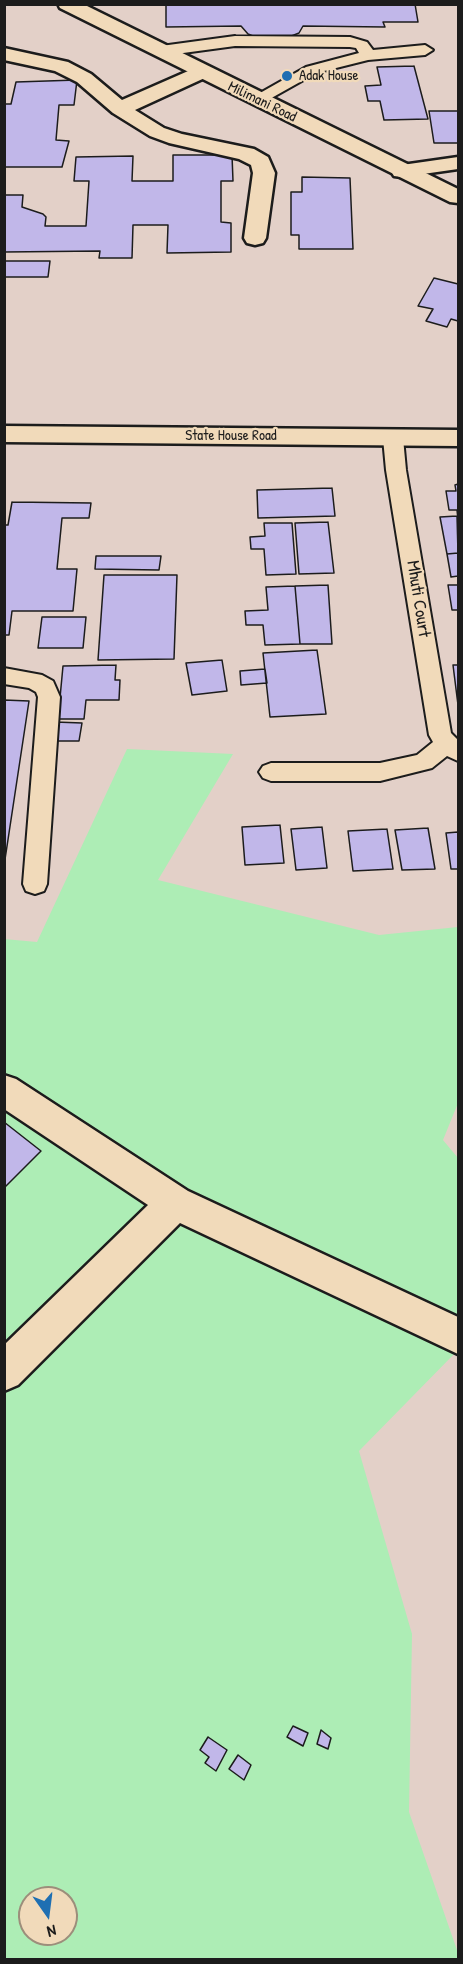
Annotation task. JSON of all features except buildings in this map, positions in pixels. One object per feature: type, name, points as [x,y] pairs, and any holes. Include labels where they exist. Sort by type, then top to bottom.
[{"type":"street","name":"Milimani Road","points":[[67,4],[402,171],[459,197]]},
{"type":"street","points":[[4,54],[61,66],[84,78],[120,109],[157,132],[176,139],[246,154],[260,162],[264,173],[255,238]]},
{"type":"street","points":[[120,109],[202,72]]},
{"type":"street","points":[[402,171],[459,163]]},
{"type":"street","name":"State House Road","points":[[4,434],[459,438]]},
{"type":"street","points":[[4,1090],[175,1203],[459,1335]]},
{"type":"street","points":[[4,1372],[175,1203]]},
{"type":"lane","points":[[161,51],[208,43],[350,42],[362,45],[368,55]]},
{"type":"lane","points":[[259,100],[311,70],[368,55],[425,50]]},
{"type":"lane","name":"Mhuti Court","points":[[393,438],[396,470],[440,735],[453,748]]},
{"type":"lane","points":[[4,676],[34,681],[45,687],[49,697],[35,884]]},
{"type":"lane","points":[[270,772],[381,772],[424,762],[453,748]]},
{"type":"green space","points":[[127,749],[233,754],[158,880],[379,935],[458,927],[458,1103],[443,1140],[458,1158],[458,1350],[359,1451],[412,1634],[409,1812],[458,1953],[458,1959],[5,1959],[4,939],[37,942]]},
{"type":"place","name":"Adak House","points":[[287,76]]}]
